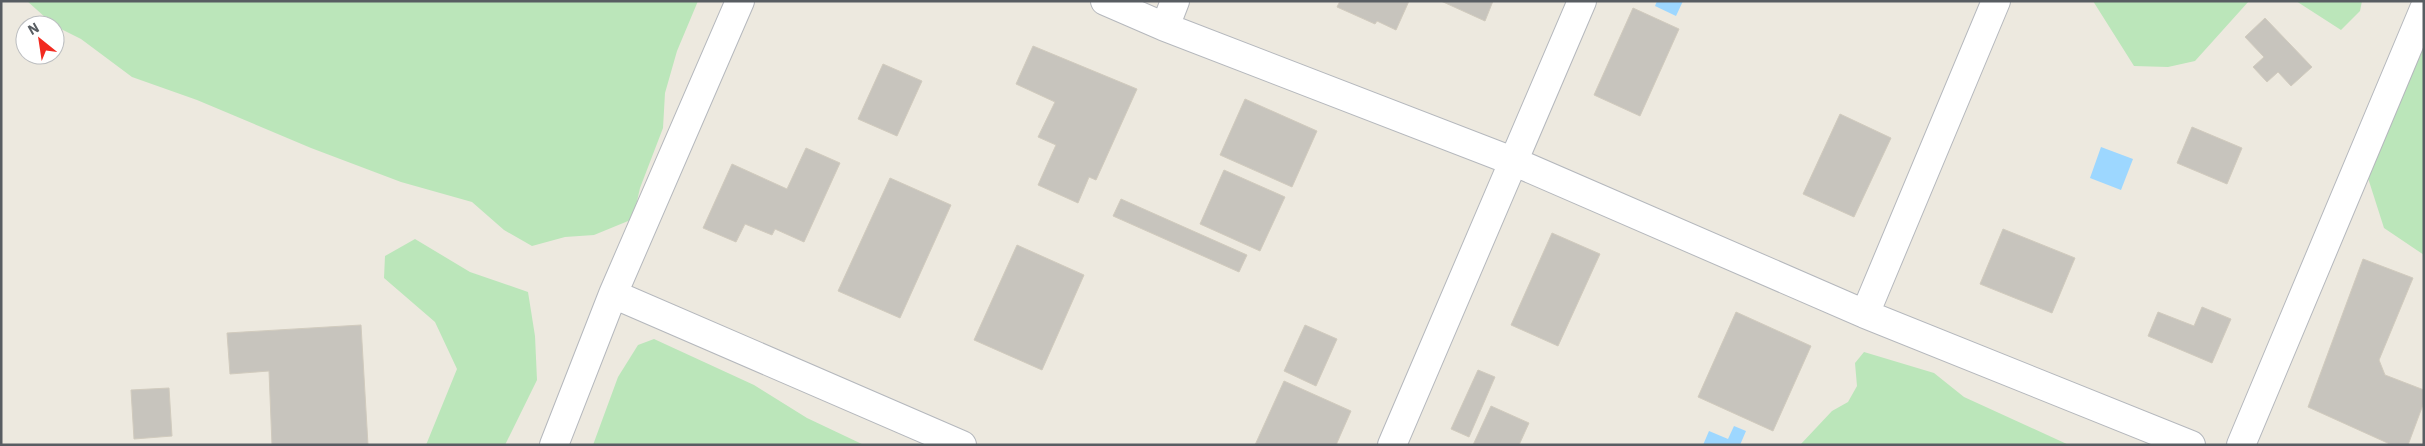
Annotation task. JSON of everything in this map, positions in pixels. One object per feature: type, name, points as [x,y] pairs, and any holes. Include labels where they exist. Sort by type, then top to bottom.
[{"type":"street","points":[[554,445],[612,294],[740,1]]},
{"type":"street","points":[[1104,1],[1165,28],[1515,162],[1865,314],[2192,445]]},
{"type":"street","points":[[1165,28],[1175,1]]},
{"type":"street","points":[[1392,445],[1515,162],[1582,1]]},
{"type":"street","points":[[1865,314],[1996,1]]},
{"type":"street","points":[[2241,445],[2424,9]]},
{"type":"street","points":[[612,294],[962,445]]},
{"type":"green space","points":[[27,1],[698,1],[677,51],[665,93],[663,128],[640,188],[633,219],[594,235],[565,237],[532,246],[504,230],[472,202],[401,182],[311,148],[197,100],[132,77],[81,39],[65,31],[65,15],[43,15]]},
{"type":"green space","points":[[2093,1],[2249,1],[2195,61],[2168,67],[2134,66]]},
{"type":"green space","points":[[2296,1],[2362,1],[2360,11],[2341,30]]},
{"type":"green space","points":[[2424,43],[2424,255],[2384,228],[2368,178]]},
{"type":"green space","points":[[415,239],[470,272],[528,292],[535,336],[537,380],[505,445],[426,445],[457,369],[435,322],[384,278],[385,256]]},
{"type":"green space","points":[[654,339],[754,385],[807,418],[864,445],[593,445],[618,377],[638,345]]},
{"type":"green space","points":[[1864,352],[1934,373],[1964,397],[2069,445],[1800,445],[1832,411],[1848,402],[1857,386],[1855,363]]},
{"type":"water","points":[[1657,1],[1683,1],[1676,16],[1655,6]]},
{"type":"water","points":[[2101,147],[2133,159],[2121,190],[2090,178]]},
{"type":"water","points":[[1734,426],[1746,431],[1740,445],[1703,445],[1709,431],[1728,439]]},
{"type":"building","points":[[1340,1],[1409,1],[1396,30],[1377,21],[1375,24],[1337,7]]},
{"type":"building","points":[[1441,1],[1493,1],[1485,21]]},
{"type":"building","points":[[1633,8],[1679,29],[1640,116],[1594,95]]},
{"type":"building","points":[[2265,18],[2312,67],[2291,86],[2278,72],[2267,82],[2253,67],[2264,57],[2245,37]]},
{"type":"building","points":[[1033,46],[1137,89],[1096,180],[1089,177],[1078,203],[1038,185],[1056,145],[1038,137],[1055,102],[1016,84]]},
{"type":"building","points":[[883,64],[922,81],[897,136],[858,119]]},
{"type":"building","points":[[1245,99],[1317,131],[1292,187],[1220,155]]},
{"type":"building","points":[[1840,114],[1891,138],[1854,217],[1803,194]]},
{"type":"building","points":[[2192,127],[2242,148],[2227,184],[2177,163]]},
{"type":"building","points":[[806,148],[840,163],[804,242],[775,229],[772,235],[745,224],[736,242],[703,228],[732,164],[787,189]]},
{"type":"building","points":[[1224,170],[1285,197],[1260,251],[1200,224]]},
{"type":"building","points":[[890,178],[951,205],[900,318],[838,291]]},
{"type":"building","points":[[1121,199],[1247,255],[1239,272],[1113,216]]},
{"type":"building","points":[[2003,229],[2075,258],[2052,313],[1980,284]]},
{"type":"building","points":[[1552,233],[1600,254],[1558,346],[1511,325]]},
{"type":"building","points":[[1017,245],[1084,275],[1042,370],[974,340]]},
{"type":"building","points":[[2363,259],[2413,278],[2379,360],[2385,375],[2424,390],[2424,402],[2408,445],[2392,445],[2308,407]]},
{"type":"building","points":[[2202,307],[2231,319],[2212,363],[2148,336],[2158,312],[2194,326]]},
{"type":"building","points":[[1736,312],[1811,346],[1773,431],[1698,397]]},
{"type":"building","points":[[361,325],[368,445],[272,445],[269,371],[230,374],[227,333]]},
{"type":"building","points":[[1305,325],[1337,339],[1316,386],[1284,371]]},
{"type":"building","points":[[1478,370],[1495,377],[1469,437],[1451,429]]},
{"type":"building","points":[[1284,381],[1351,411],[1336,445],[1255,445]]},
{"type":"building","points":[[169,388],[172,436],[134,439],[131,390]]},
{"type":"building","points":[[1491,406],[1529,423],[1519,445],[1473,445]]}]
